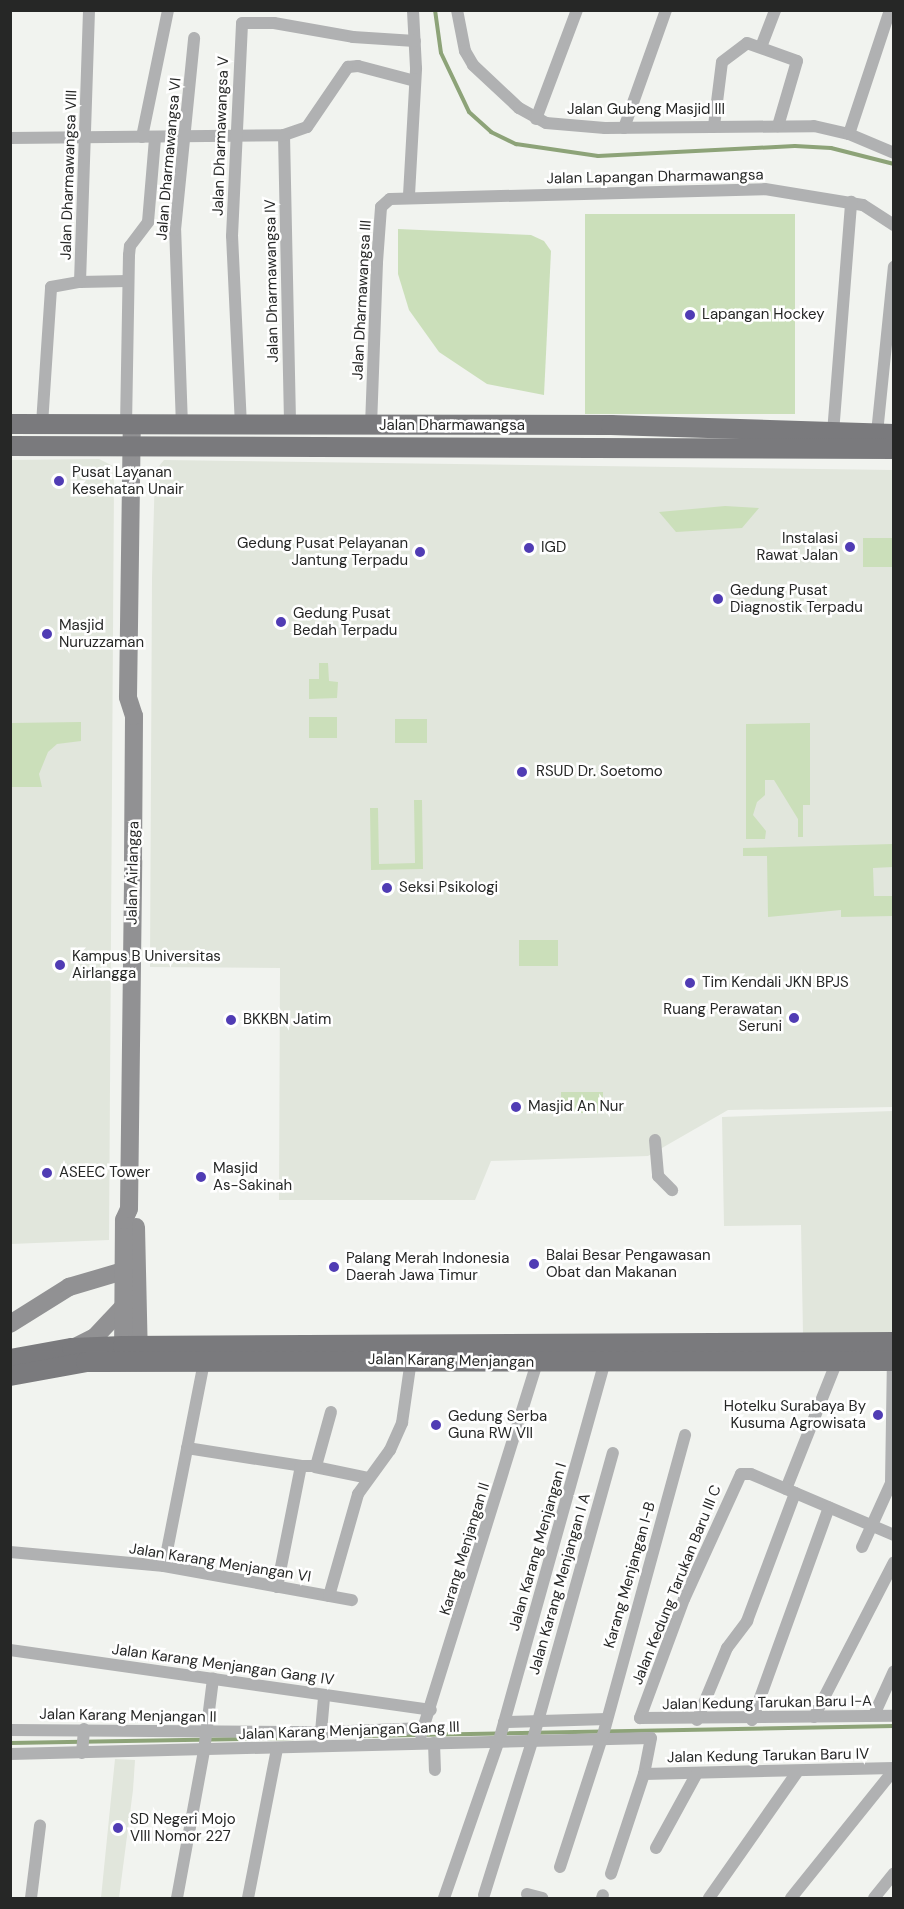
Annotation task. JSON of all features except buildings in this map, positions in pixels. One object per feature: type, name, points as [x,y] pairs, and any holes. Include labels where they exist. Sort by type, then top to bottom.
[{"type":"main road","name":"Jalan Dharmawangsa","points":[[10,424],[42,424],[135,434],[422,447],[894,448]]},
{"type":"main road","name":"Jalan Dharmawangsa","points":[[10,446],[135,434],[182,426],[611,425],[886,434]]},
{"type":"main road","points":[[610,447],[611,425]]},
{"type":"main road","points":[[422,426],[422,447]]},
{"type":"main road","name":"Jalan Airlangga","points":[[131,1354],[123,1307],[123,1271],[124,1220],[129,1209],[134,716],[140,697],[135,434]]},
{"type":"main road","name":"Jalan Airlangga","points":[[129,1209],[136,1221],[131,1354]]},
{"type":"main road","points":[[10,1324],[69,1287],[123,1271]]},
{"type":"main road","points":[[72,1348],[95,1337],[123,1307]]},
{"type":"main road","name":"Jalan Karang Menjangan","points":[[10,1376],[131,1354],[490,1352],[894,1342]]},
{"type":"main road","name":"Jalan Karang Menjangan","points":[[10,1359],[72,1348],[204,1362],[411,1360],[490,1352],[537,1362],[893,1361]]},
{"type":"street","name":"Jalan Dharmawangsa VIII","points":[[42,424],[51,287],[80,282],[89,10]]},
{"type":"street","points":[[141,137],[168,10]]},
{"type":"street","points":[[409,195],[416,81],[413,10]]},
{"type":"street","points":[[457,10],[465,51],[473,65],[536,119],[577,10]]},
{"type":"street","points":[[624,128],[666,10]]},
{"type":"street","points":[[760,46],[774,10]]},
{"type":"street","points":[[849,135],[890,10]]},
{"type":"street","name":"Jalan Dharmawangsa V","points":[[241,426],[232,236],[235,135],[243,21],[353,37],[415,41]]},
{"type":"street","name":"Jalan Dharmawangsa VI","points":[[182,426],[175,230],[194,38]]},
{"type":"street","points":[[714,126],[723,60],[745,43],[760,46],[797,61],[778,126]]},
{"type":"street","points":[[10,138],[284,135],[307,127],[348,67],[358,66],[416,81]]},
{"type":"street","name":"Jalan Gubeng Masjid III","points":[[536,119],[624,128],[814,126],[849,135],[894,153]]},
{"type":"street","name":"Jalan Dharmawangsa IV","points":[[284,135],[290,426]]},
{"type":"street","points":[[135,434],[127,281],[130,246],[146,228],[149,216],[154,138]]},
{"type":"street","name":"Jalan Lapangan Dharmawangsa","points":[[409,195],[765,189],[851,202],[874,210],[894,225]]},
{"type":"street","name":"Jalan Dharmawangsa III","points":[[371,426],[381,207],[390,198],[409,195]]},
{"type":"street","points":[[832,433],[851,202]]},
{"type":"street","points":[[886,434],[894,267]]},
{"type":"street","points":[[80,282],[127,281]]},
{"type":"street","points":[[655,1140],[658,1176],[672,1190]]},
{"type":"street","points":[[329,1596],[355,1502],[368,1478],[390,1450],[402,1423],[411,1360]]},
{"type":"street","points":[[697,1720],[727,1648],[747,1621],[837,1361]]},
{"type":"street","points":[[862,1547],[892,1483],[893,1361]]},
{"type":"street","points":[[164,1566],[204,1362]]},
{"type":"street","name":"Karang Menjangan II","points":[[417,1744],[431,1710],[537,1362]]},
{"type":"street","name":"Jalan Karang Menjangan I","points":[[444,1899],[500,1739],[605,1362]]},
{"type":"street","points":[[315,1467],[332,1412]]},
{"type":"street","name":"Karang Menjangan I-B","points":[[560,1867],[605,1729],[685,1435]]},
{"type":"street","points":[[187,1448],[315,1467],[368,1478]]},
{"type":"street","name":"Jalan Karang Menjangan I A","points":[[484,1895],[533,1738],[613,1453]]},
{"type":"street","points":[[277,1587],[302,1466]]},
{"type":"street","name":"Jalan Kedung Tarukan Baru III C","points":[[649,1727],[684,1599],[738,1476],[747,1473],[894,1535]]},
{"type":"street","points":[[752,1720],[829,1507]]},
{"type":"street","name":"Jalan Karang Menjangan VI","points":[[10,1552],[164,1566],[352,1600]]},
{"type":"street","points":[[814,1717],[894,1562]]},
{"type":"street","name":"Jalan Karang Menjangan Gang IV","points":[[10,1650],[431,1710]]},
{"type":"street","points":[[874,1715],[894,1671]]},
{"type":"street","points":[[177,1899],[204,1749],[204,1733],[213,1679]]},
{"type":"street","points":[[321,1732],[324,1695]]},
{"type":"street","name":"Jalan Kedung Tarukan Baru I-A","points":[[649,1727],[697,1720],[894,1716]]},
{"type":"street","points":[[504,1723],[537,1723],[605,1729]]},
{"type":"street","points":[[611,1874],[644,1774],[649,1727]]},
{"type":"street","name":"Jalan Karang Menjangan Gang III","points":[[10,1754],[417,1744],[533,1738],[605,1729],[649,1727]]},
{"type":"street","name":"Jalan Karang Menjangan II","points":[[10,1730],[204,1733],[424,1729]]},
{"type":"street","points":[[82,1751],[83,1731]]},
{"type":"street","points":[[434,1743],[435,1770]]},
{"type":"street","points":[[249,1899],[277,1749]]},
{"type":"street","points":[[791,1899],[894,1769]]},
{"type":"street","name":"Jalan Kedung Tarukan Baru IV","points":[[644,1774],[894,1769]]},
{"type":"street","points":[[709,1899],[798,1771]]},
{"type":"street","points":[[656,1848],[697,1773]]},
{"type":"street","points":[[31,1899],[40,1826]]},
{"type":"street","points":[[874,1899],[894,1873]]},
{"type":"street","points":[[527,1894],[542,1899]]},
{"type":"shaded area","name":"Kampus B Universitas Airlangga","points":[[99,459],[113,466],[114,481],[109,1240],[11,1244],[10,460]]},
{"type":"shaded area","name":"RSUD Dr. Soetomo","points":[[164,460],[893,470],[893,1107],[728,1110],[648,1156],[491,1161],[475,1200],[279,1200],[280,968],[150,967],[152,578],[155,471]]},
{"type":"shaded area","points":[[893,1111],[893,1333],[803,1334],[801,1225],[724,1226],[722,1117]]},
{"type":"shaded area","name":"SD Negeri Mojo VIII Nomor 227","points":[[115,1759],[135,1760],[133,1790],[119,1898],[101,1898]]},
{"type":"green space","name":"Lapangan Hockey","points":[[585,214],[795,214],[795,414],[585,414]]},
{"type":"green space","points":[[398,229],[531,235],[544,241],[551,251],[544,395],[487,384],[439,352],[409,310],[398,274]]},
{"type":"green space","points":[[725,506],[759,508],[742,528],[676,532],[659,512]]},
{"type":"green space","points":[[863,538],[893,538],[893,567],[863,567]]},
{"type":"green space","points":[[319,663],[328,663],[329,681],[338,682],[337,698],[309,699],[309,679],[319,679]]},
{"type":"green space","points":[[309,717],[337,717],[337,738],[309,738]]},
{"type":"green space","points":[[395,719],[427,719],[427,743],[395,743]]},
{"type":"green space","points":[[81,722],[81,741],[57,744],[48,752],[39,774],[42,787],[11,787],[11,723]]},
{"type":"green space","points":[[810,723],[810,805],[803,805],[803,837],[798,837],[798,819],[774,780],[765,780],[765,795],[757,802],[753,815],[766,831],[765,839],[746,839],[746,724]]},
{"type":"green space","points":[[414,800],[422,800],[423,869],[371,870],[370,808],[378,808],[379,864],[415,863]]},
{"type":"green space","points":[[893,844],[893,867],[873,868],[874,896],[893,896],[893,916],[841,917],[841,910],[768,917],[767,856],[743,856],[743,848]]},
{"type":"green space","points":[[519,940],[558,940],[558,966],[519,966]]},
{"type":"green space","points":[[561,1092],[603,1092],[603,1113],[561,1113]]},
{"type":"waterway","points":[[435,10],[441,53],[469,112],[491,132],[516,144],[598,156],[795,146],[831,148],[894,164]]},
{"type":"waterway","points":[[363,1736],[894,1726]]},
{"type":"waterway","points":[[10,1743],[296,1738]]},
{"type":"place","name":"Lapangan Hockey","points":[[690,315]]},
{"type":"place","name":"Pusat Layanan Kesehatan Unair","points":[[59,481]]},
{"type":"place","name":"Instalasi Rawat Jalan","points":[[850,547]]},
{"type":"place","name":"IGD","points":[[529,548]]},
{"type":"place","name":"Gedung Pusat Pelayanan Jantung Terpadu","points":[[420,552]]},
{"type":"place","name":"Gedung Pusat Diagnostik Terpadu","points":[[718,599]]},
{"type":"place","name":"Gedung Pusat Bedah Terpadu","points":[[281,622]]},
{"type":"place","name":"Masjid Nuruzzaman","points":[[47,634]]},
{"type":"place","name":"RSUD Dr. Soetomo","points":[[522,772]]},
{"type":"place","name":"Seksi Psikologi","points":[[387,888]]},
{"type":"place","name":"Kampus B Universitas Airlangga","points":[[60,965]]},
{"type":"place","name":"Tim Kendali JKN BPJS","points":[[690,983]]},
{"type":"place","name":"Ruang Perawatan Seruni","points":[[794,1018]]},
{"type":"place","name":"BKKBN Jatim","points":[[231,1020]]},
{"type":"place","name":"Masjid An Nur","points":[[516,1107]]},
{"type":"place","name":"ASEEC Tower","points":[[47,1173]]},
{"type":"place","name":"Masjid As-Sakinah","points":[[201,1177]]},
{"type":"place","name":"Balai Besar Pengawasan Obat dan Makanan","points":[[534,1264]]},
{"type":"place","name":"Palang Merah Indonesia Daerah Jawa Timur","points":[[334,1267]]},
{"type":"place","name":"Hotelku Surabaya By Kusuma Agrowisata","points":[[878,1415]]},
{"type":"place","name":"Gedung Serba Guna RW VII","points":[[436,1425]]},
{"type":"place","name":"SD Negeri Mojo VIII Nomor 227","points":[[118,1828]]}]
